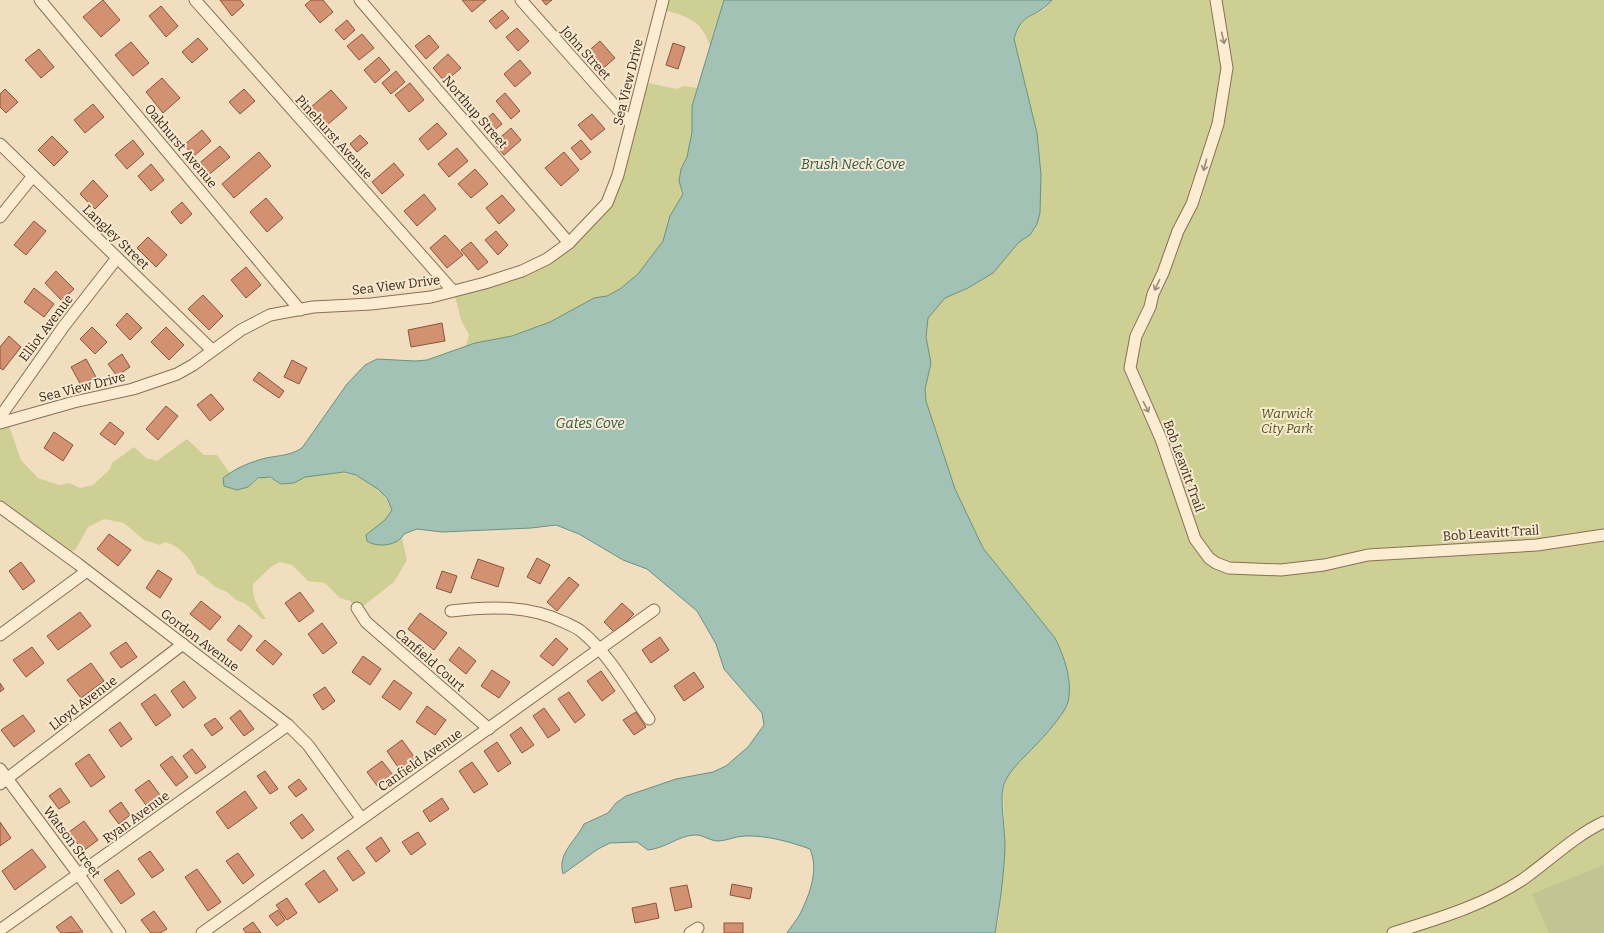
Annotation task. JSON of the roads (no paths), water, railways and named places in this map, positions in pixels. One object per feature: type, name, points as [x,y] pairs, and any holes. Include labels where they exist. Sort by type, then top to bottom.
[{"type":"street","name":"Oakhurst Avenue","points":[[40,0],[300,310]]},
{"type":"street","name":"Pinehurst Avenue","points":[[195,0],[453,291]]},
{"type":"street","name":"Northup Street","points":[[360,0],[569,243]]},
{"type":"street","name":"John Street","points":[[521,0],[631,124]]},
{"type":"street","name":"Sea View Drive","points":[[0,423],[74,402],[133,389],[170,376],[193,365],[241,330],[270,315],[313,307],[371,304],[431,297],[522,271],[547,259],[569,243],[606,203],[618,175],[663,0]]},
{"type":"street","name":"Bob Leavitt Trail","points":[[1216,0],[1227,68],[1218,124],[1192,204],[1178,231],[1163,273],[1136,336],[1130,368],[1161,440],[1195,540],[1209,558],[1216,563],[1229,568],[1281,570],[1324,565],[1368,555],[1537,545],[1604,535]]},
{"type":"street","name":"Langley Street","points":[[0,144],[212,350]]},
{"type":"street","points":[[0,217],[32,176]]},
{"type":"street","name":"Elliot Avenue","points":[[0,417],[64,326],[117,258]]},
{"type":"street","name":"Gordon Avenue","points":[[0,507],[87,571],[288,725],[308,745],[361,818]]},
{"type":"street","points":[[0,635],[87,571]]},
{"type":"street","points":[[451,610],[479,607],[514,608],[551,615],[582,631],[599,649],[649,719]]},
{"type":"street","name":"Canfield Court","points":[[357,608],[366,622],[489,729]]},
{"type":"street","name":"Canfield Avenue","points":[[202,933],[654,610]]},
{"type":"street","name":"Lloyd Avenue","points":[[4,782],[183,644]]},
{"type":"street","name":"Ryan Avenue","points":[[0,930],[288,725]]},
{"type":"street","name":"Watson Street","points":[[0,769],[4,782],[79,875],[120,933]]},
{"type":"street","points":[[1393,933],[1449,916],[1488,899],[1521,880],[1604,822]]},
{"type":"water","name":"Brush Neck Cove","points":[[724,0],[1052,0],[1046,6],[1021,23],[1014,39],[1037,133],[1041,175],[1040,213],[1037,224],[1030,235],[1019,242],[993,273],[968,288],[945,298],[928,318],[926,337],[931,363],[925,389],[926,401],[955,489],[983,548],[1055,638],[1062,653],[1068,677],[1069,694],[1066,708],[1050,729],[1012,770],[1004,783],[1002,800],[1005,846],[1002,890],[995,933],[787,933],[800,915],[810,889],[814,865],[813,857],[810,849],[770,838],[742,836],[718,841],[694,835],[683,837],[661,847],[648,850],[637,842],[610,843],[598,849],[563,874],[562,867],[565,853],[584,824],[608,813],[616,803],[626,796],[676,779],[713,772],[726,766],[748,747],[764,725],[762,713],[724,669],[716,644],[697,611],[647,569],[623,560],[579,534],[556,525],[531,528],[442,532],[417,529],[404,534],[397,541],[387,545],[376,545],[367,541],[366,535],[385,520],[392,510],[387,498],[378,489],[356,475],[344,472],[305,477],[294,483],[281,484],[270,477],[258,478],[248,487],[237,490],[224,486],[223,478],[243,466],[254,461],[289,454],[302,448],[347,384],[365,365],[377,359],[415,361],[427,360],[475,343],[512,336],[550,322],[594,298],[607,296],[620,289],[638,274],[663,241],[670,216],[683,194],[679,181],[681,169],[687,157],[692,132],[692,106]]},
{"type":"park label","name":"Warwick City Park","points":[[1287,420]]},
{"type":"water label","name":"Gates Cove","points":[[590,423]]}]
